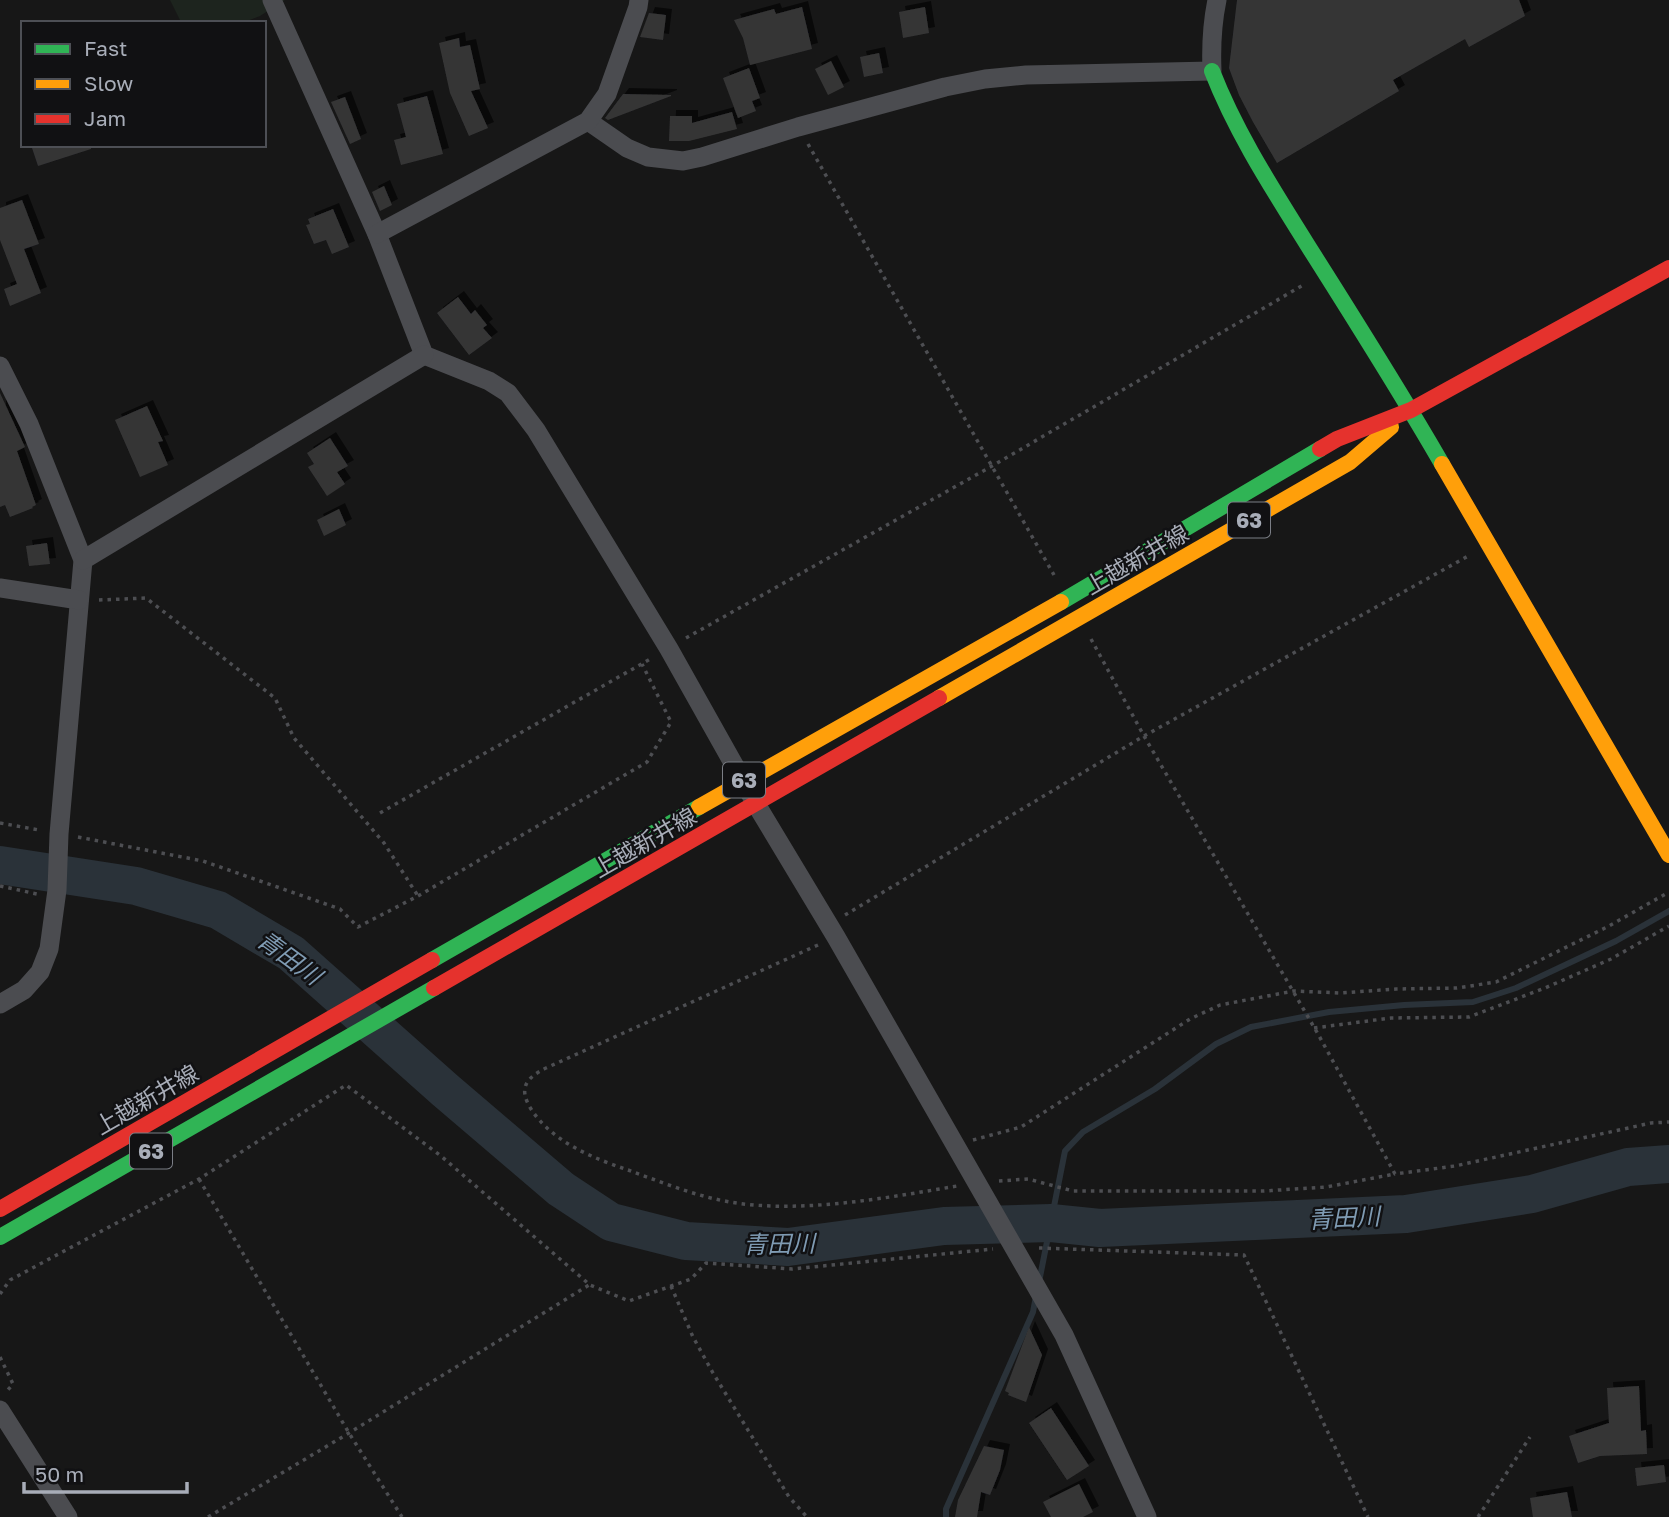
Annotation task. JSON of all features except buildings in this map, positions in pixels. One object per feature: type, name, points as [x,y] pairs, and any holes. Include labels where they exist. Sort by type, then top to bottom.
[{"type":"main road","points":[[1212,71],[1238,130],[1411,410],[1669,855]]},
{"type":"main road","name":"上越新井線","points":[[0,1209],[743,781],[1068,598],[1337,439],[1411,410],[1669,268]]},
{"type":"main road","name":"上越新井線","points":[[0,1237],[1350,462],[1411,410]]},
{"type":"street","points":[[272,0],[377,234],[424,355],[489,381],[508,393],[536,430],[668,649],[1064,1335],[1147,1517]]},
{"type":"street","points":[[377,234],[588,121],[607,94],[639,0]]},
{"type":"street","points":[[588,121],[609,137],[648,157],[683,161],[945,87],[985,79],[1026,75],[1212,71],[1211,43],[1217,0]]},
{"type":"street","points":[[83,560],[424,355]]},
{"type":"street","points":[[0,366],[29,424],[83,560],[56,894],[49,949],[40,972],[24,990],[0,1004]]},
{"type":"street","points":[[0,589],[79,600]]},
{"type":"street","points":[[0,1410],[68,1517]]},
{"type":"path","points":[[798,127],[1068,598]]},
{"type":"path","points":[[380,813],[992,466],[1325,272]]},
{"type":"path","points":[[1488,545],[1144,736],[832,931],[533,1075],[526,1084],[524,1094],[532,1110],[547,1128],[565,1142],[598,1160],[677,1188],[728,1202],[766,1206],[814,1205],[980,1189],[1028,1179],[1073,1191],[1264,1191],[1325,1187],[1455,1166],[1651,1123],[1669,1122]]},
{"type":"path","points":[[79,600],[146,598],[275,698],[295,738],[384,843],[418,896]]},
{"type":"path","points":[[1079,618],[1144,736],[1294,991],[1395,1174]]},
{"type":"path","points":[[0,823],[59,842],[203,861],[340,909],[358,927],[418,896],[647,762],[671,722],[642,664]]},
{"type":"path","points":[[0,886],[56,894]]},
{"type":"path","points":[[954,1144],[1021,1127],[1191,1019],[1220,1005],[1294,991],[1341,993],[1457,988],[1496,982],[1609,926],[1669,892]]},
{"type":"path","points":[[1314,1028],[1391,1018],[1469,1017],[1611,959],[1669,926]]},
{"type":"path","points":[[0,1294],[10,1280],[199,1179],[346,1085],[441,1156],[590,1285],[629,1301],[691,1279],[706,1263],[792,1269],[1011,1244],[1244,1255],[1368,1517]]},
{"type":"path","points":[[199,1179],[349,1433],[402,1517]]},
{"type":"path","points":[[208,1517],[590,1285]]},
{"type":"path","points":[[671,1286],[692,1338],[789,1497],[807,1517]]},
{"type":"path","points":[[0,1357],[13,1384],[0,1399]]},
{"type":"path","points":[[1478,1517],[1530,1437]]},
{"type":"shaded area","points":[[170,0],[285,0],[247,21],[180,21]]},
{"type":"waterway","name":"青田川","points":[[0,865],[136,886],[218,910],[291,953],[561,1189],[611,1222],[686,1241],[788,1247],[944,1226],[1051,1223],[1100,1228],[1406,1214],[1532,1194],[1628,1167],[1669,1164]]},
{"type":"waterway","points":[[1039,1282],[1065,1151],[1083,1132],[1155,1089],[1216,1044],[1251,1027],[1329,1012],[1473,1002],[1516,988],[1616,941],[1669,911]]},
{"type":"waterway","points":[[946,1517],[946,1509],[1033,1312],[1036,1296]]},
{"type":"traffic: fast","points":[[1212,71],[1257,162],[1442,464]]},
{"type":"traffic: fast","points":[[1061,602],[1320,449]]},
{"type":"traffic: fast","points":[[432,960],[699,807]]},
{"type":"traffic: fast","points":[[0,1237],[434,988]]},
{"type":"traffic: slow","points":[[939,698],[1350,462],[1391,427]]},
{"type":"traffic: slow","points":[[1442,464],[1669,855]]},
{"type":"traffic: slow","points":[[699,807],[1061,602]]},
{"type":"traffic: jam","points":[[1320,449],[1337,439],[1411,410],[1669,268]]},
{"type":"traffic: jam","points":[[434,988],[939,698]]},
{"type":"traffic: jam","points":[[0,1209],[432,960]]}]
